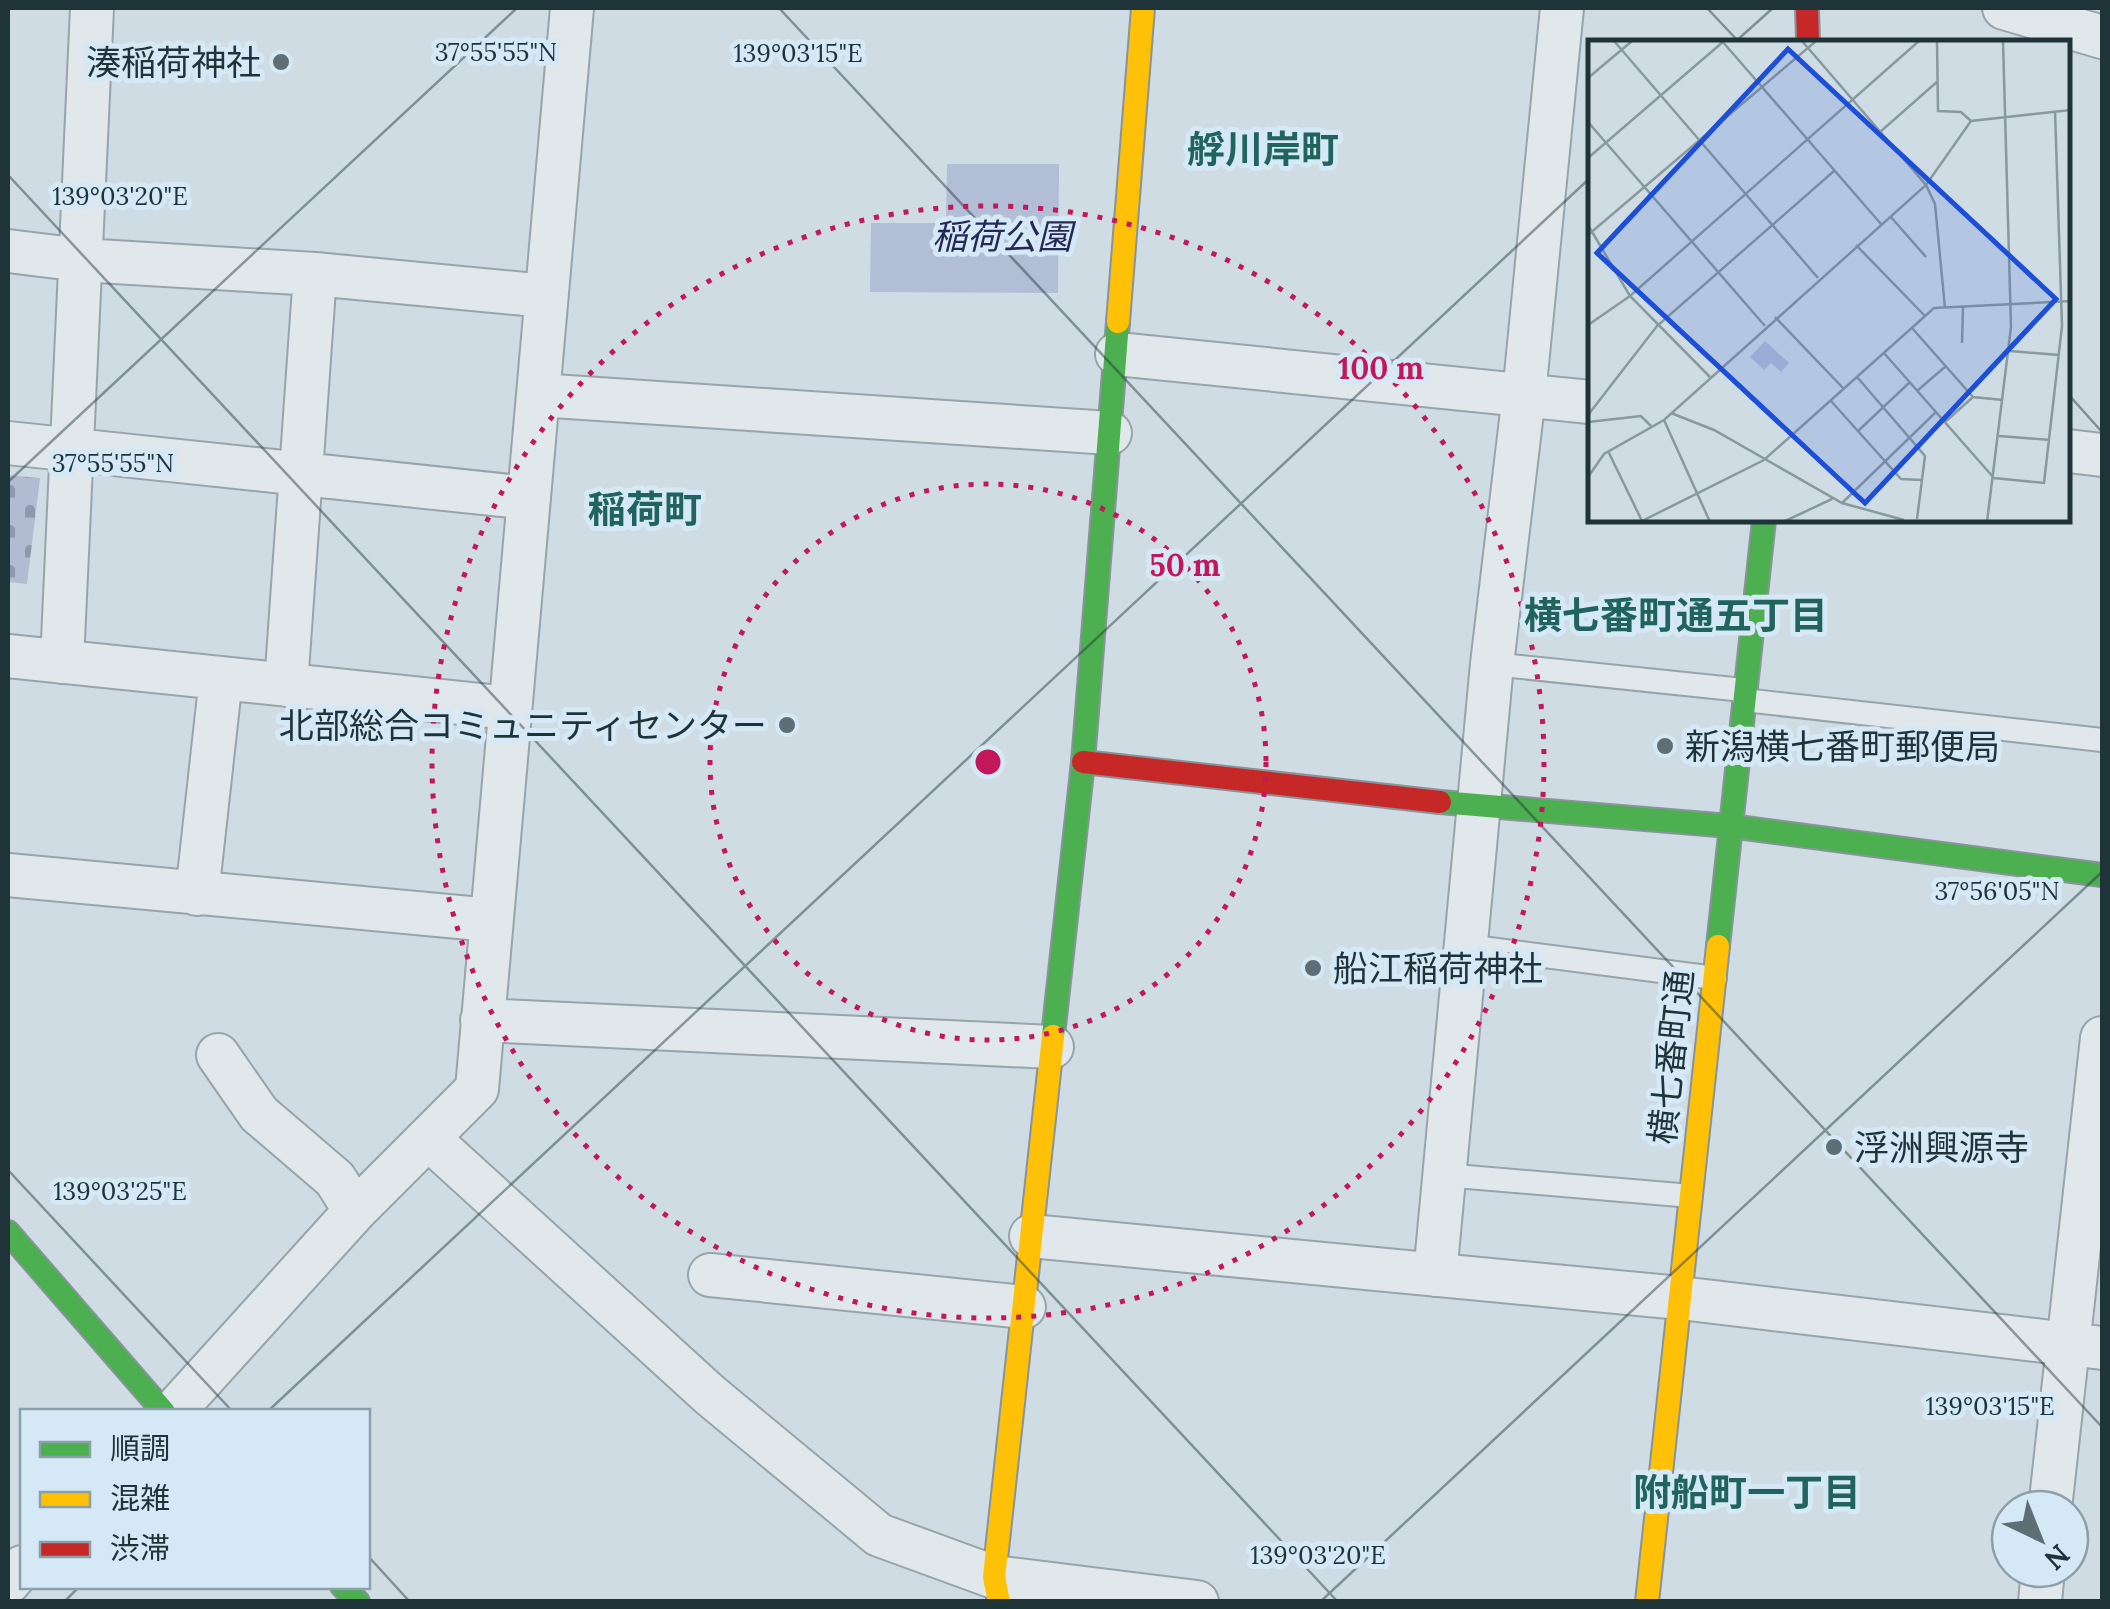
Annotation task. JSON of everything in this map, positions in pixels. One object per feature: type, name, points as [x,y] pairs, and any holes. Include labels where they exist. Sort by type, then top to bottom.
[{"type":"street","points":[[62,662],[92,8]]},
{"type":"street","points":[[176,1409],[354,1211],[476,1089],[572,8]]},
{"type":"street","points":[[996,1590],[1083,762],[1143,8]]},
{"type":"street","points":[[1435,1275],[1492,664],[1524,395],[1562,8]]},
{"type":"street","points":[[1807,8],[1808,40]]},
{"type":"street","points":[[2004,8],[2102,37]]},
{"type":"street","points":[[8,251],[546,296]]},
{"type":"street","points":[[286,685],[315,274]]},
{"type":"street","points":[[1117,354],[1588,402]]},
{"type":"street","points":[[538,395],[1110,433]]},
{"type":"street","points":[[8,443],[529,498]]},
{"type":"street","points":[[2070,451],[2102,455]]},
{"type":"street","name":"横七番町通","points":[[1648,1602],[1764,522]]},
{"type":"street","points":[[8,656],[510,708]]},
{"type":"street","points":[[197,894],[221,678]]},
{"type":"street","points":[[1083,762],[1480,806],[1730,826],[2102,875]]},
{"type":"street","points":[[8,876],[491,920]]},
{"type":"street","points":[[482,1020],[1052,1048]]},
{"type":"street","points":[[2054,1489],[2086,1346],[2102,1038]]},
{"type":"street","points":[[218,1055],[259,1114],[336,1179],[354,1211]]},
{"type":"street","points":[[428,1138],[710,1395],[879,1535],[996,1590],[1197,1602]]},
{"type":"street","points":[[8,1232],[161,1409]]},
{"type":"street","points":[[1031,1236],[1680,1298],[2086,1346]]},
{"type":"street","points":[[710,1275],[1024,1307]]},
{"type":"lane","points":[[1492,664],[2102,740]]},
{"type":"lane","points":[[1466,946],[1715,978]]},
{"type":"lane","points":[[1444,1175],[1691,1196]]},
{"type":"green space","name":"稲荷公園","points":[[947,164],[1059,164],[1058,293],[870,292],[871,223],[946,223]]},
{"type":"green space","points":[[8,475],[40,478],[27,584],[8,582]]},
{"type":"traffic: fast","points":[[1053,1036],[1083,762],[1118,322]]},
{"type":"traffic: fast","points":[[1718,946],[1764,522]]},
{"type":"traffic: fast","points":[[1440,802],[1730,826],[2102,875]]},
{"type":"traffic: fast","points":[[8,1232],[161,1409]]},
{"type":"traffic: fast","points":[[345,1589],[358,1602]]},
{"type":"traffic: slow","points":[[1118,322],[1143,8]]},
{"type":"traffic: slow","points":[[1647,1602],[1718,946]]},
{"type":"traffic: slow","points":[[999,1602],[994,1577],[1053,1036]]},
{"type":"traffic: jam","points":[[1807,8],[1808,40]]},
{"type":"traffic: jam","points":[[1083,762],[1440,802]]},
{"type":"place","name":"湊稲荷神社","points":[[281,62]]},
{"type":"place","name":"北部総合コミュニティセンター","points":[[787,725]]},
{"type":"place","name":"新潟横七番町郵便局","points":[[1665,746]]},
{"type":"place","name":"船江稲荷神社","points":[[1313,968]]},
{"type":"place","name":"浮洲興源寺","points":[[1834,1147]]},
{"type":"district","name":"艀川岸町","points":[[1263,149]]},
{"type":"district","name":"稲荷町","points":[[645,509]]},
{"type":"district","name":"横七番町通五丁目","points":[[1676,615]]},
{"type":"district","name":"附船町一丁目","points":[[1747,1492]]}]
